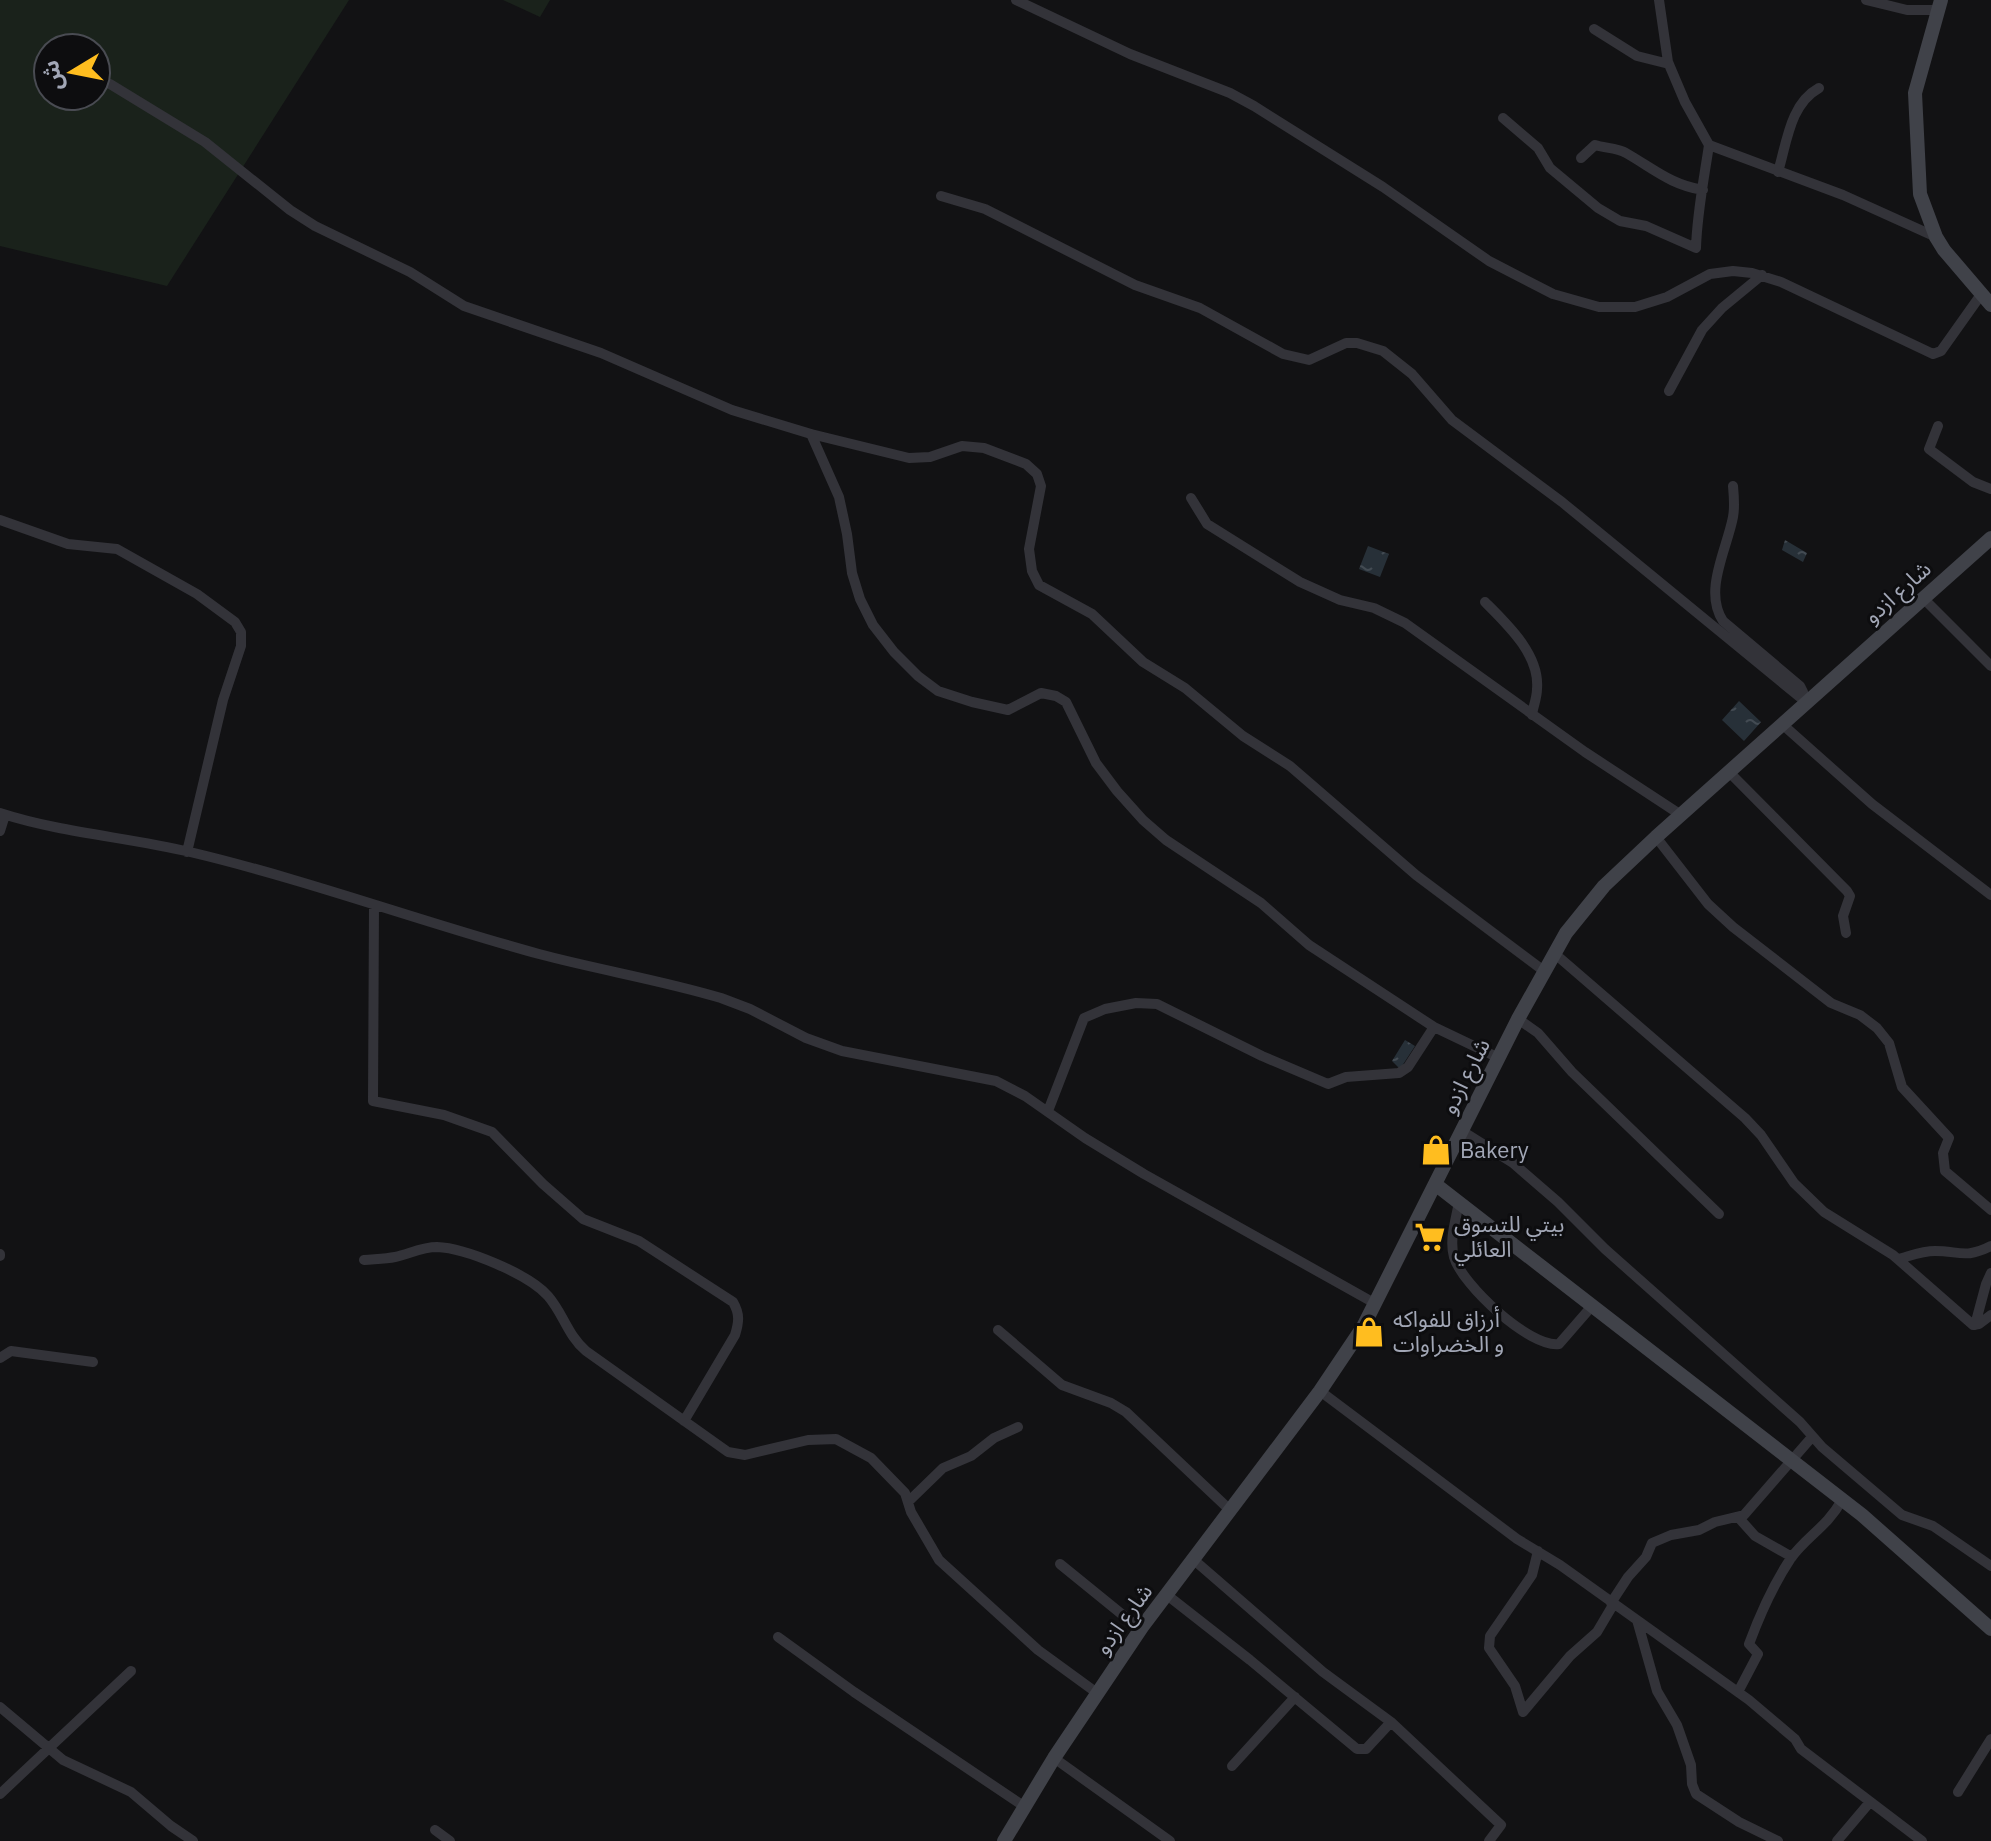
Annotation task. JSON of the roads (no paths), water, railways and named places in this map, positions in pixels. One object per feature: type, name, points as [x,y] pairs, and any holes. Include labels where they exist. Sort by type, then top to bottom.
[{"type":"street","points":[[1016,0],[1130,54],[1230,93],[1254,106],[1383,187],[1489,261],[1553,294],[1599,307],[1619,308],[1651,303],[1710,274],[1733,271],[1762,275],[1933,354],[1941,351],[1986,300],[1956,268],[1936,237],[1920,194],[1915,93],[1940,5],[1907,10],[1866,0]]},
{"type":"street","points":[[1503,118],[1538,148],[1550,168],[1598,208],[1620,221],[1646,226],[1696,248],[1697,218],[1709,145],[1685,102],[1669,64],[1659,0]]},
{"type":"street","points":[[1594,29],[1637,56],[1669,64]]},
{"type":"street","points":[[112,85],[205,142],[290,210],[315,226],[410,272],[464,306],[601,353],[732,410],[811,434],[909,458],[930,457],[962,446],[984,448],[1026,464],[1037,474],[1041,486],[1029,549],[1032,571],[1039,585],[1092,614],[1143,662],[1185,688],[1243,736],[1290,766],[1416,875],[1544,971]]},
{"type":"street","points":[[1778,172],[1798,105],[1819,88]]},
{"type":"street","points":[[1581,158],[1595,145],[1625,152],[1684,187],[1703,190]]},
{"type":"street","points":[[1709,145],[1843,195],[1936,237]]},
{"type":"street","points":[[941,196],[985,209],[1135,285],[1200,308],[1283,354],[1309,360],[1346,343],[1383,351],[1412,374],[1452,420],[1562,502],[1803,699]]},
{"type":"street","points":[[1669,391],[1702,330],[1722,308],[1762,275]]},
{"type":"street","points":[[1938,426],[1929,449],[1973,482],[1991,489]]},
{"type":"street","points":[[811,434],[839,497],[860,599],[873,625],[918,676],[938,691],[1002,710],[1018,706],[1041,693],[1066,702],[1096,763],[1143,820],[1166,840],[1261,903],[1309,945],[1434,1027],[1499,1058]]},
{"type":"street","points":[[1733,486],[1734,515],[1718,576],[1715,593],[1717,611],[1723,621],[1800,686],[1803,699]]},
{"type":"street","points":[[1191,498],[1201,517],[1216,530],[1300,582],[1340,600],[1374,608],[1405,623],[1532,715],[1681,815]]},
{"type":"street","points":[[0,520],[68,544],[117,549],[197,594],[235,622],[241,632],[241,646],[223,700],[187,852]]},
{"type":"street","name":"شارع ازدو","points":[[1004,1841],[1054,1758],[1140,1629],[1320,1391],[1376,1304],[1518,1019],[1554,953],[1580,915],[1604,886],[1782,724],[1803,699],[1991,538]]},
{"type":"street","points":[[1923,598],[1991,666]]},
{"type":"street","points":[[1485,602],[1529,654],[1536,671],[1537,690],[1532,715]]},
{"type":"street","points":[[1782,724],[1872,804],[1991,895]]},
{"type":"street","points":[[1729,772],[1847,891],[1850,896],[1843,916],[1846,933]]},
{"type":"street","points":[[0,831],[2,814],[53,828],[187,852],[315,884],[374,905],[540,954],[721,998],[806,1038],[842,1051],[996,1081],[1025,1096],[1121,1160],[1376,1304]]},
{"type":"street","points":[[1656,837],[1708,904],[1733,927],[1831,1003],[1868,1020],[1884,1035],[1902,1087],[1949,1138],[1943,1153],[1945,1171],[1991,1210]]},
{"type":"street","points":[[374,905],[373,1101],[444,1115],[492,1132],[583,1219],[639,1241],[733,1302],[738,1310],[735,1335],[684,1421]]},
{"type":"street","points":[[1554,953],[1745,1118],[1761,1135],[1794,1183],[1824,1212],[1898,1259],[1975,1325]]},
{"type":"street","points":[[1048,1111],[1084,1018],[1105,1009],[1136,1003],[1157,1004],[1262,1056],[1328,1084],[1366,1074],[1399,1073],[1408,1067],[1434,1027]]},
{"type":"street","points":[[1518,1019],[1538,1033],[1572,1072],[1719,1214]]},
{"type":"street","points":[[1462,1131],[1513,1163],[1558,1202],[1605,1249],[1902,1515],[1933,1526],[1991,1566]]},
{"type":"street","points":[[1435,1184],[1842,1500],[1912,1557],[1991,1629]]},
{"type":"street","points":[[1459,1202],[1453,1252],[1459,1270],[1484,1298],[1504,1314],[1536,1339],[1550,1345],[1559,1344],[1592,1306]]},
{"type":"street","points":[[1898,1259],[1938,1251],[1958,1255],[1991,1246]]},
{"type":"street","points":[[364,1260],[395,1257],[433,1247],[451,1248],[512,1271],[546,1293],[576,1343],[728,1452],[745,1455],[808,1440],[836,1439],[871,1458],[900,1485],[911,1512],[939,1560],[1038,1650],[1097,1693]]},
{"type":"street","points":[[1975,1325],[1991,1273]]},
{"type":"street","points":[[1975,1325],[1991,1315]]},
{"type":"street","points":[[998,1330],[1062,1385],[1097,1397],[1126,1412],[1231,1511]]},
{"type":"street","points":[[0,1358],[11,1351],[93,1362]]},
{"type":"street","points":[[1320,1391],[1517,1539],[1738,1692],[1772,1718],[1795,1739],[1801,1749],[1922,1841]]},
{"type":"street","points":[[909,1501],[943,1468],[971,1456],[994,1438],[1018,1427]]},
{"type":"street","points":[[1538,1551],[1532,1575],[1490,1636],[1489,1648],[1509,1674],[1523,1712],[1570,1656],[1597,1632],[1628,1577],[1646,1557],[1652,1543],[1749,1511],[1812,1437]]},
{"type":"street","points":[[1738,1692],[1758,1654],[1749,1644],[1792,1557],[1831,1519],[1842,1500]]},
{"type":"street","points":[[1738,1517],[1755,1536],[1792,1557]]},
{"type":"street","points":[[1194,1560],[1323,1672],[1391,1722],[1501,1825],[1489,1841]]},
{"type":"street","points":[[1060,1564],[1140,1629]]},
{"type":"street","points":[[1167,1595],[1357,1749],[1366,1749],[1391,1722]]},
{"type":"street","points":[[1637,1620],[1657,1691],[1677,1725],[1691,1765],[1696,1794],[1739,1822],[1778,1841]]},
{"type":"street","points":[[778,1637],[1025,1807]]},
{"type":"street","points":[[0,1794],[131,1671]]},
{"type":"street","points":[[1232,1766],[1295,1697]]},
{"type":"street","points":[[0,1707],[48,1750],[85,1772],[131,1792],[193,1841]]},
{"type":"street","points":[[1958,1792],[1991,1739]]},
{"type":"street","points":[[1054,1758],[1170,1841]]},
{"type":"street","points":[[1837,1841],[1870,1802]]},
{"type":"street","points":[[435,1830],[450,1841]]},
{"type":"water","points":[[1785,540],[1807,553],[1803,562],[1782,550]]},
{"type":"water","points":[[1368,546],[1389,554],[1380,577],[1359,569]]},
{"type":"water","points":[[1739,701],[1761,722],[1744,741],[1722,720]]},
{"type":"water","points":[[1405,1040],[1415,1046],[1400,1069],[1392,1061]]},
{"type":"place","name":"Bakery","points":[[1436,1150]]},
{"type":"place","name":"بيتي للتسوق العائلي","points":[[1430,1237]]},
{"type":"place","name":"أرزاق للفواكه و الخضراوات","points":[[1369,1332]]}]
